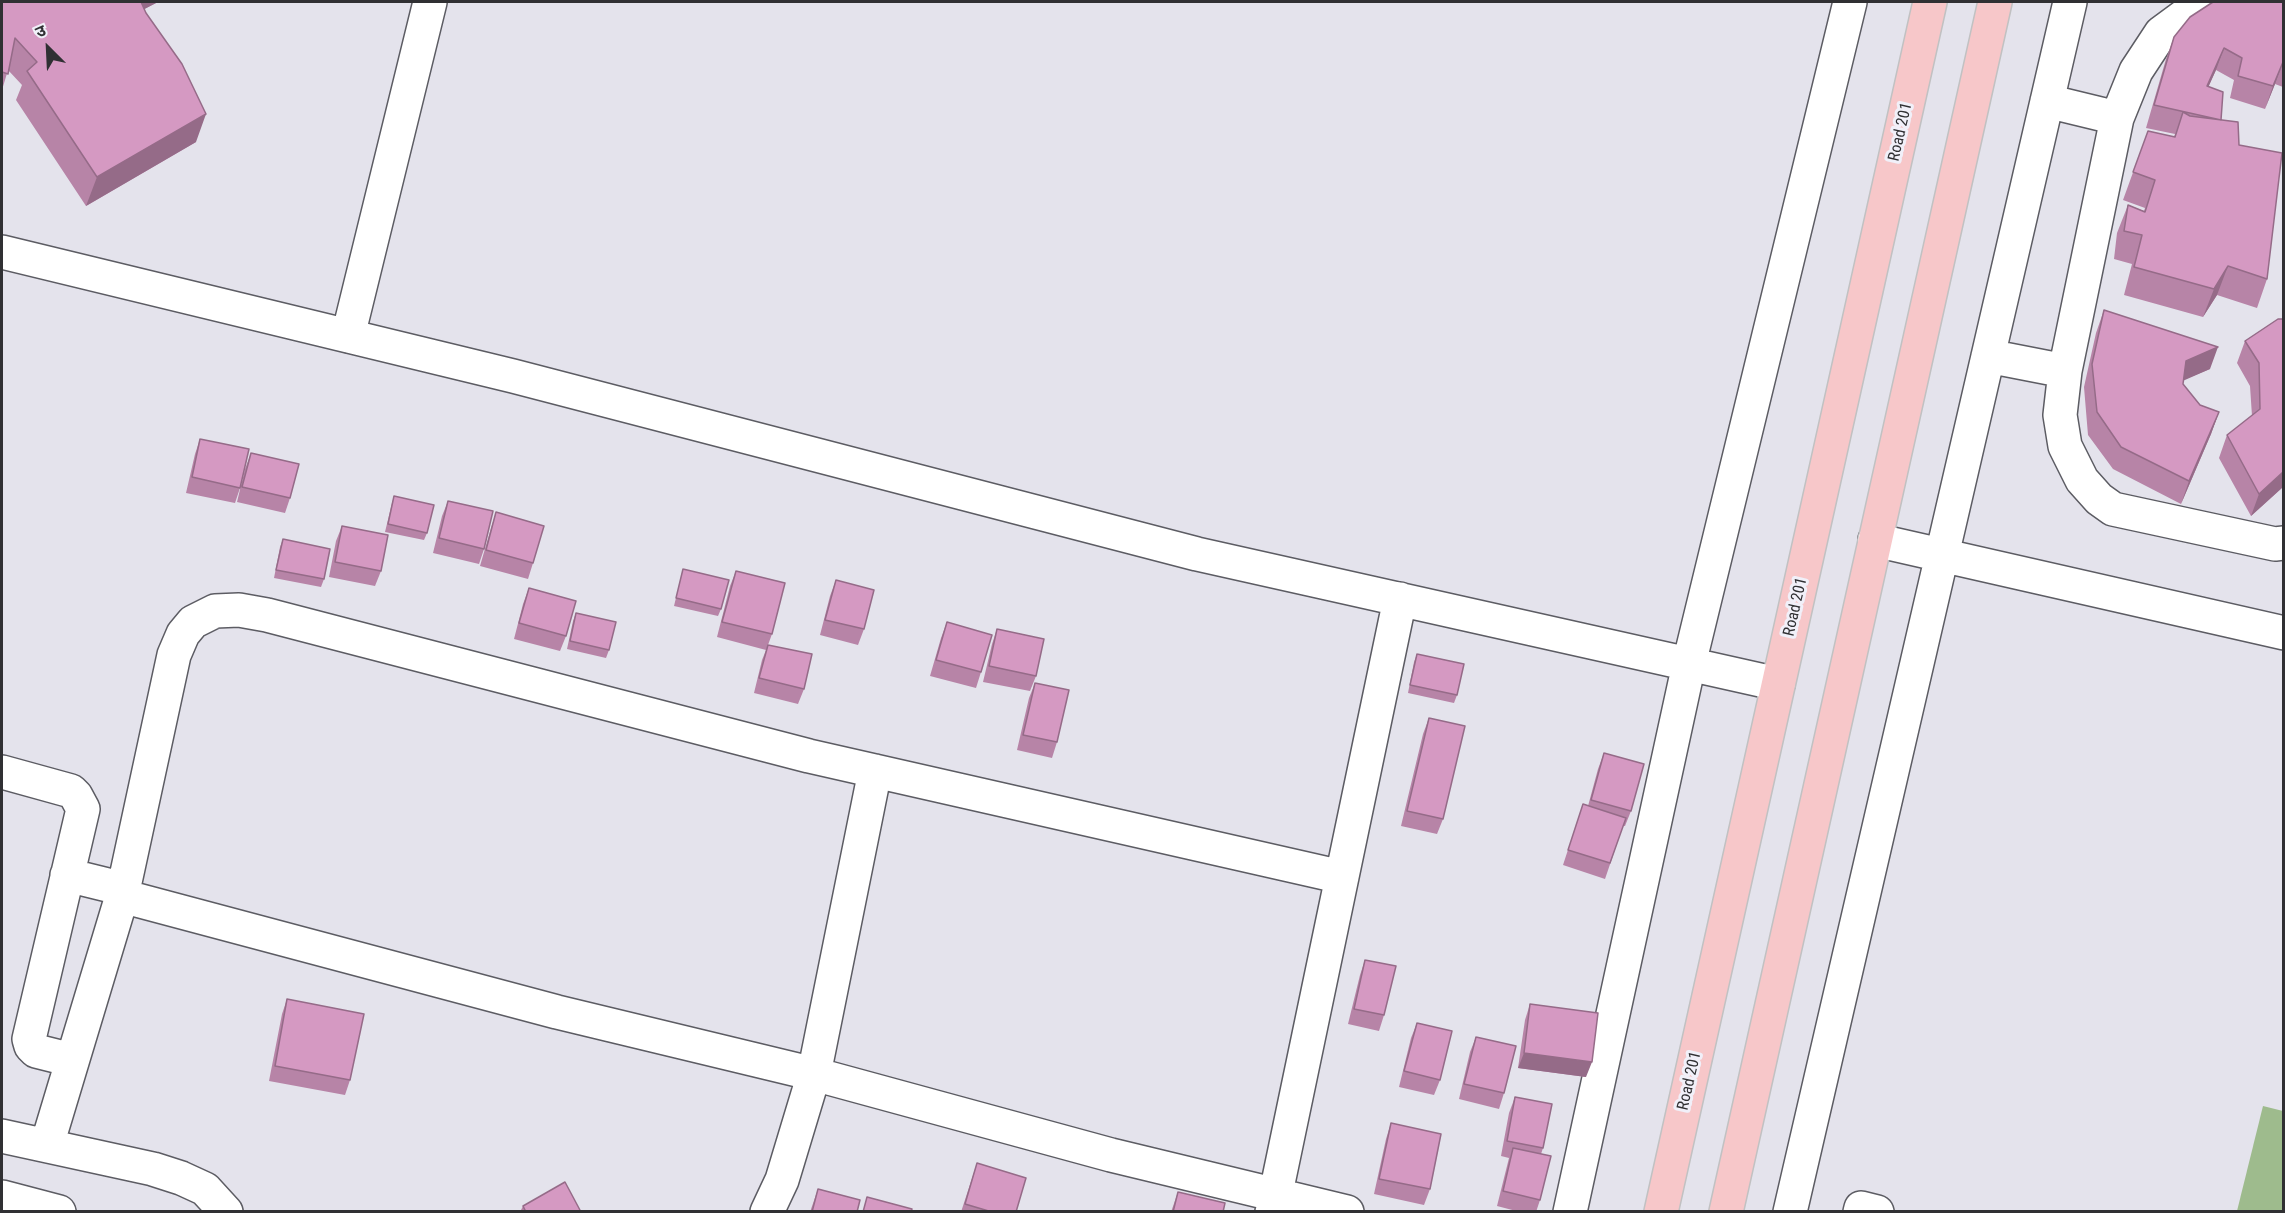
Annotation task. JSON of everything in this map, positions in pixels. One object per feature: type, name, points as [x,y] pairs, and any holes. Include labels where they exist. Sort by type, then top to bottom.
[{"type":"main road","name":"Road 201","points":[[1661,1212],[1930,2]]},
{"type":"main road","points":[[1726,1212],[1995,2]]},
{"type":"street","points":[[348,336],[430,2]]},
{"type":"street","points":[[1570,1212],[1689,664],[1850,2]]},
{"type":"street","points":[[1790,1212],[2070,2]]},
{"type":"street","points":[[2217,2],[2195,8],[2162,33],[2136,71],[2117,118],[2066,371],[2060,415],[2066,446],[2082,480],[2099,499],[2113,509],[2275,544],[2283,543]]},
{"type":"street","points":[[2047,101],[2117,118]]},
{"type":"street","points":[[2,252],[513,376],[1197,554],[1778,684]]},
{"type":"street","points":[[1988,356],[2066,371]]},
{"type":"street","points":[[1875,540],[2283,633]]},
{"type":"street","points":[[1274,1203],[1400,599]]},
{"type":"street","points":[[47,1145],[123,892],[174,655],[183,633],[193,622],[215,611],[239,610],[267,615],[786,750],[1342,877]]},
{"type":"street","points":[[768,1212],[782,1180],[814,1074],[875,771]]},
{"type":"street","points":[[2,772],[71,791],[83,809],[29,1039],[36,1051],[72,1060]]},
{"type":"street","points":[[67,875],[557,1012],[814,1074],[1111,1155],[1274,1203],[1347,1212]]},
{"type":"street","points":[[2,1136],[153,1169],[181,1178],[205,1189],[226,1212]]},
{"type":"street","points":[[2,1197],[59,1212]]},
{"type":"street","points":[[1860,1212],[1861,1208],[1877,1212]]},
{"type":"green space","points":[[2263,1106],[2283,1111],[2283,1211],[2237,1211]]},
{"type":"building","points":[[2,2],[141,2],[146,13],[182,64],[206,114],[97,177],[27,71],[37,62],[15,38],[8,74],[2,72]]},
{"type":"building","points":[[2213,2],[2283,2],[2283,62],[2273,86],[2238,76],[2242,58],[2224,48],[2207,86],[2223,92],[2221,120],[2154,105],[2174,37],[2190,17]]},
{"type":"building","points":[[2183,112],[2190,116],[2238,122],[2239,145],[2282,153],[2267,279],[2228,266],[2214,289],[2134,267],[2142,235],[2124,231],[2128,205],[2145,212],[2155,180],[2133,172],[2148,131],[2175,137]]},
{"type":"building","points":[[2104,310],[2218,347],[2186,361],[2183,384],[2200,405],[2219,412],[2189,481],[2121,447],[2097,412],[2092,364]]},
{"type":"building","points":[[2278,319],[2283,319],[2283,472],[2259,494],[2227,435],[2260,409],[2259,363],[2245,341]]},
{"type":"building","points":[[200,439],[249,449],[240,488],[192,477]]},
{"type":"building","points":[[251,453],[299,464],[290,498],[242,487]]},
{"type":"building","points":[[394,496],[434,505],[427,533],[388,524]]},
{"type":"building","points":[[448,501],[493,511],[484,549],[439,538]]},
{"type":"building","points":[[496,512],[544,526],[533,563],[486,550]]},
{"type":"building","points":[[342,526],[388,535],[381,571],[335,562]]},
{"type":"building","points":[[283,539],[330,549],[324,579],[276,570]]},
{"type":"building","points":[[683,569],[729,580],[721,609],[676,598]]},
{"type":"building","points":[[736,571],[785,583],[772,634],[722,622]]},
{"type":"building","points":[[836,580],[874,590],[864,629],[825,620]]},
{"type":"building","points":[[529,588],[576,601],[566,636],[519,623]]},
{"type":"building","points":[[576,613],[616,622],[609,650],[570,641]]},
{"type":"building","points":[[947,622],[992,635],[981,672],[936,660]]},
{"type":"building","points":[[997,629],[1044,639],[1036,676],[989,666]]},
{"type":"building","points":[[768,645],[812,654],[804,689],[759,678]]},
{"type":"building","points":[[1417,654],[1464,664],[1457,695],[1410,685]]},
{"type":"building","points":[[1035,683],[1069,690],[1057,742],[1023,735]]},
{"type":"building","points":[[1429,718],[1465,726],[1443,819],[1407,811]]},
{"type":"building","points":[[1604,753],[1644,764],[1631,811],[1591,800]]},
{"type":"building","points":[[1583,804],[1626,818],[1610,863],[1568,850]]},
{"type":"building","points":[[1365,960],[1396,966],[1384,1015],[1354,1009]]},
{"type":"building","points":[[287,999],[364,1014],[350,1080],[275,1066]]},
{"type":"building","points":[[1530,1004],[1598,1013],[1592,1062],[1524,1053]]},
{"type":"building","points":[[1417,1023],[1452,1031],[1440,1080],[1404,1071]]},
{"type":"building","points":[[1476,1037],[1516,1046],[1504,1093],[1464,1084]]},
{"type":"building","points":[[1515,1097],[1552,1104],[1543,1148],[1507,1141]]},
{"type":"building","points":[[1391,1123],[1441,1134],[1430,1189],[1379,1179]]},
{"type":"building","points":[[1513,1148],[1551,1156],[1540,1200],[1503,1191]]},
{"type":"building","points":[[977,1163],[1026,1178],[1016,1212],[992,1212],[965,1204]]},
{"type":"building","points":[[565,1182],[581,1212],[526,1212],[523,1206]]},
{"type":"building","points":[[818,1189],[860,1200],[857,1212],[812,1212]]},
{"type":"building","points":[[1178,1192],[1225,1203],[1223,1212],[1173,1212]]},
{"type":"building","points":[[867,1197],[912,1209],[911,1212],[863,1212]]}]
